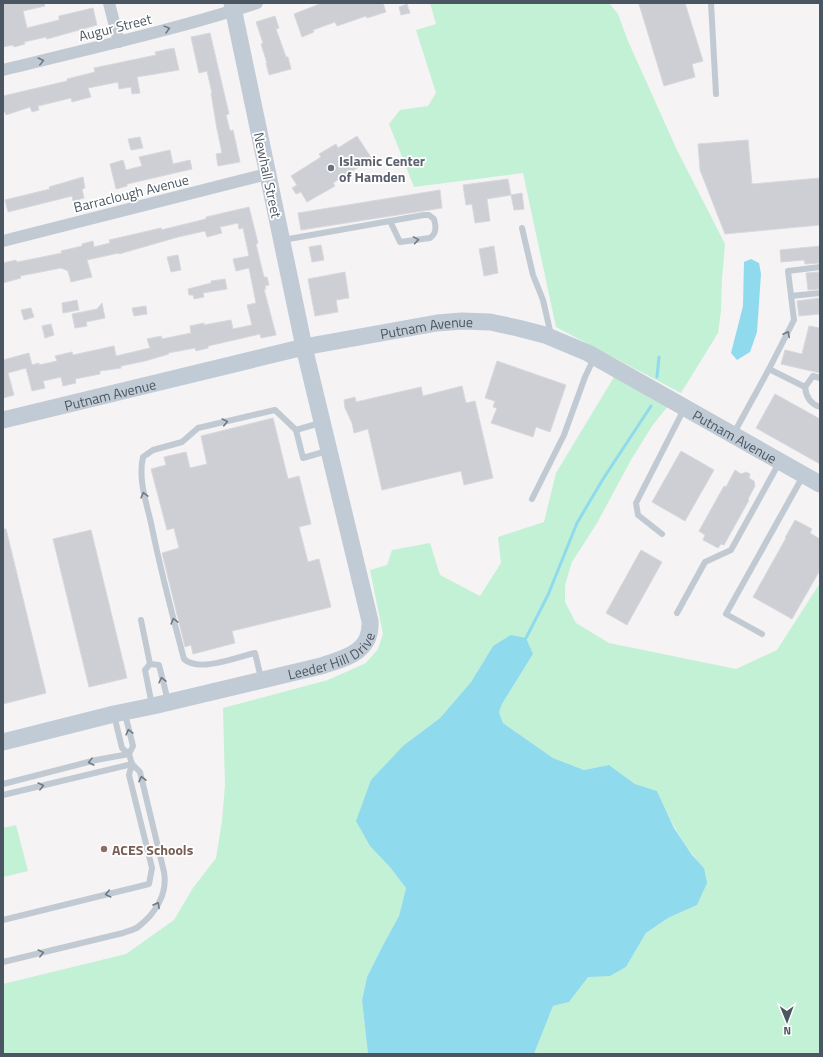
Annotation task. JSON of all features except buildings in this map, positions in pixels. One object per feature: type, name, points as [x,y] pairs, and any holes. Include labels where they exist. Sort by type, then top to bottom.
[{"type":"street","points":[[109,3],[119,42]]},
{"type":"street","name":"Augur Street","points":[[3,70],[119,42],[233,7],[257,3]]},
{"type":"street","name":"Newhall Street","points":[[233,7],[304,348]]},
{"type":"street","name":"Barraclough Avenue","points":[[3,241],[267,174]]},
{"type":"street","name":"Putnam Avenue","points":[[3,420],[304,348],[437,323],[462,321],[490,322],[552,338],[594,357],[820,484]]},
{"type":"street","name":"Leeder Hill Drive","points":[[3,742],[119,713],[262,681],[321,666],[341,659],[359,650],[366,643],[371,632],[370,621],[304,348]]},
{"type":"lane","points":[[711,3],[716,94]]},
{"type":"lane","points":[[281,240],[390,221],[429,215],[434,219],[434,235],[430,238],[400,242],[390,221]]},
{"type":"lane","points":[[522,228],[533,275],[543,300],[552,338]]},
{"type":"lane","points":[[733,435],[794,320],[788,270],[820,267]]},
{"type":"lane","points":[[791,296],[820,292]]},
{"type":"lane","points":[[532,499],[564,435],[585,377],[594,357]]},
{"type":"lane","points":[[769,369],[805,387]]},
{"type":"lane","points":[[820,378],[813,376],[805,387],[806,395],[814,405],[820,407]]},
{"type":"lane","points":[[662,534],[638,515],[636,503],[685,408]]},
{"type":"lane","points":[[262,681],[255,653],[201,665],[189,663],[184,659],[160,567],[142,485],[141,469],[143,457],[153,450],[182,442],[198,428],[275,410],[296,430],[303,458],[329,451]]},
{"type":"lane","points":[[296,430],[322,422]]},
{"type":"lane","points":[[677,613],[705,562],[731,550],[780,461]]},
{"type":"lane","points":[[762,634],[726,614],[804,475]]},
{"type":"lane","points":[[141,620],[150,664]]},
{"type":"lane","points":[[150,664],[144,670],[160,704]]},
{"type":"lane","points":[[150,664],[159,665],[160,704]]},
{"type":"lane","points":[[3,962],[123,933],[137,928],[157,907],[164,891],[166,881],[140,772],[132,764],[129,754],[122,748],[119,713]]},
{"type":"lane","points":[[119,713],[133,746],[129,754]]},
{"type":"lane","points":[[3,784],[96,760],[129,754]]},
{"type":"lane","points":[[3,795],[132,764]]},
{"type":"lane","points":[[3,920],[149,884],[152,868],[129,775],[132,764]]},
{"type":"green space","points":[[430,3],[609,3],[618,14],[628,41],[676,148],[725,244],[721,311],[718,333],[681,393],[556,327],[523,173],[414,187],[389,124],[400,110],[428,106],[436,93],[416,30],[436,24]]},
{"type":"green space","points":[[614,377],[668,406],[652,426],[631,460],[597,523],[572,562],[565,585],[565,602],[576,623],[609,643],[736,669],[777,650],[820,583],[820,1054],[534,1054],[553,1006],[569,1002],[588,976],[610,976],[626,967],[646,933],[668,918],[697,905],[704,868],[689,850],[677,832],[657,791],[635,784],[609,765],[584,770],[553,758],[503,723],[499,712],[502,704],[533,654],[493,646],[471,682],[440,718],[404,745],[389,866],[406,888],[399,916],[367,977],[362,999],[368,1054],[3,1054],[3,984],[126,954],[174,920],[193,888],[216,858],[222,821],[225,785],[223,708],[328,680],[366,663],[378,649],[383,634],[370,570],[387,565],[392,550],[430,543],[440,575],[480,596],[501,563],[498,537],[544,522],[556,473]]},
{"type":"green space","points":[[16,825],[28,871],[3,877],[3,828]]},
{"type":"water","points":[[751,259],[759,263],[761,274],[757,332],[750,352],[737,360],[731,353],[743,306],[744,262]]},
{"type":"water","points":[[511,635],[526,638],[533,654],[502,704],[499,712],[503,723],[553,758],[584,770],[609,765],[635,784],[657,791],[674,828],[692,855],[704,868],[707,883],[697,905],[668,918],[646,933],[626,967],[610,976],[588,977],[569,1002],[553,1006],[534,1054],[368,1054],[362,1000],[367,977],[399,916],[406,888],[389,866],[370,846],[356,821],[371,780],[404,745],[440,718],[471,682],[493,646]]},
{"type":"waterway","points":[[657,377],[659,357]]},
{"type":"waterway","points":[[526,638],[548,595],[577,523],[603,479],[651,406]]},
{"type":"place","name":"Islamic Center of Hamden","points":[[331,168]]},
{"type":"place","name":"ACES Schools","points":[[104,849]]}]
